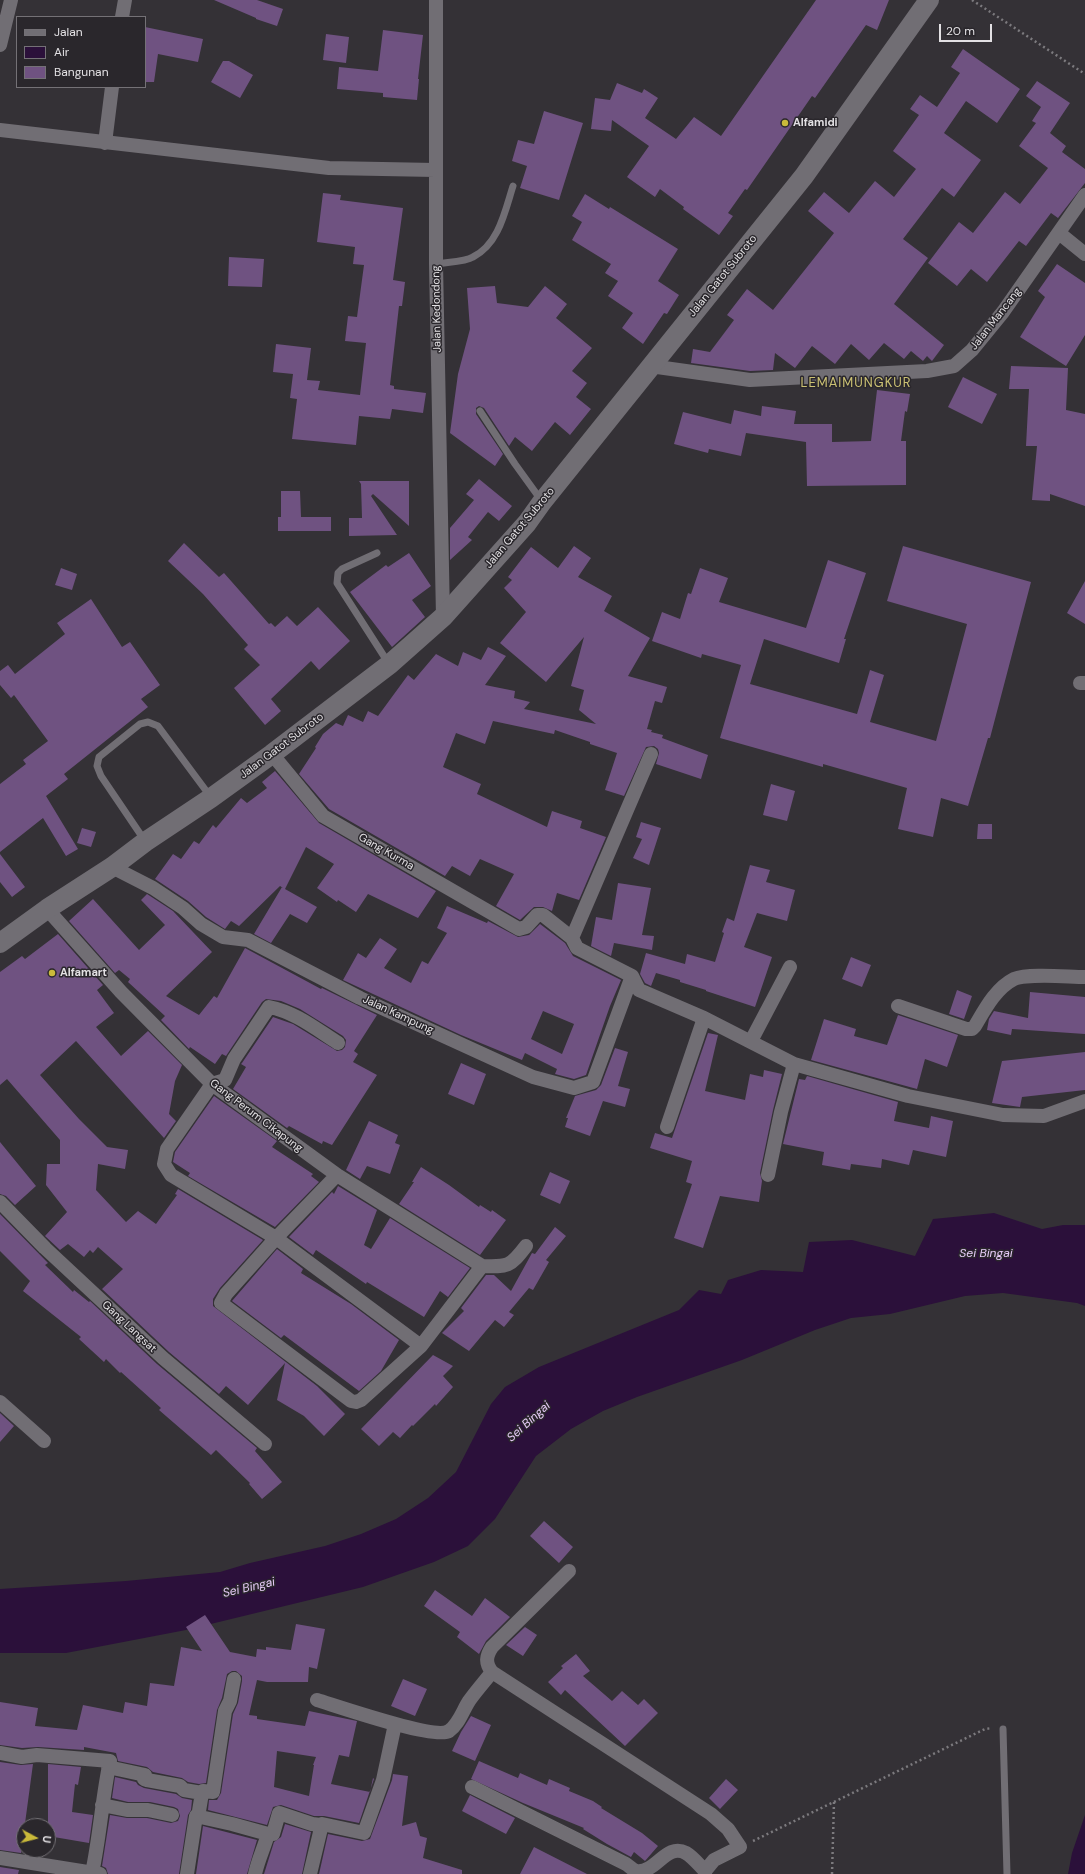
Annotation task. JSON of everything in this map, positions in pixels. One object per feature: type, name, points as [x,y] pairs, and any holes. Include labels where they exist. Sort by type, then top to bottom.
[{"type":"main road","name":"Jalan Gatot Subroto","points":[[2,938],[112,867],[145,842],[211,798],[272,754],[390,664],[443,617],[527,523],[650,366],[804,176],[929,0]]},
{"type":"street","points":[[0,45],[10,0]]},
{"type":"street","points":[[122,16],[125,0]]},
{"type":"street","name":"Jalan Kedondong","points":[[436,0],[436,264],[443,617]]},
{"type":"street","points":[[105,143],[112,88]]},
{"type":"street","points":[[0,130],[329,168],[435,170]]},
{"type":"street","name":"Jalan Mancang","points":[[650,366],[750,380],[927,371],[954,366],[972,350],[1003,312],[1085,195]]},
{"type":"street","points":[[1059,232],[1085,254]]},
{"type":"street","name":"Gang Kurma","points":[[272,754],[323,816],[519,928],[526,927],[537,915],[540,914],[572,938]]},
{"type":"street","points":[[651,754],[572,938],[577,948],[632,976],[639,990],[704,1018],[794,1064],[908,1096],[1002,1115],[1044,1116],[1085,1101]]},
{"type":"street","name":"Jalan Kampung","points":[[112,867],[153,888],[183,908],[201,924],[223,937],[248,940],[360,998],[519,1071],[533,1077],[574,1088],[593,1082],[632,976]]},
{"type":"street","name":"Gang Perum Cikapung","points":[[47,909],[121,992],[212,1084],[337,1175],[482,1266]]},
{"type":"street","points":[[751,1041],[790,967]]},
{"type":"street","points":[[898,1006],[966,1029],[972,1029],[990,1001],[1014,979],[1033,976],[1085,977]]},
{"type":"street","points":[[338,1042],[313,1026],[281,1009],[269,1007],[234,1059],[225,1080],[212,1084],[167,1149],[164,1164],[171,1175],[276,1238],[421,1346]]},
{"type":"street","points":[[667,1126],[704,1018]]},
{"type":"street","points":[[768,1175],[781,1112],[794,1064]]},
{"type":"street","points":[[337,1175],[276,1238],[226,1294],[221,1303],[351,1401],[356,1402],[361,1400],[421,1346],[482,1266],[499,1267],[513,1262],[526,1246]]},
{"type":"street","name":"Gang Langsat","points":[[0,1202],[45,1248],[163,1358],[265,1444]]},
{"type":"street","points":[[0,1402],[44,1441]]},
{"type":"street","points":[[472,1787],[626,1864],[636,1871],[643,1871],[650,1868],[673,1851],[680,1851],[687,1854],[705,1872],[714,1860],[740,1847],[728,1829],[711,1814],[492,1672],[487,1663],[488,1654],[492,1647],[569,1571]]},
{"type":"street","points":[[317,1700],[395,1724],[435,1733],[448,1732],[454,1727],[470,1700],[492,1672]]},
{"type":"street","points":[[108,1767],[145,1775],[144,1779],[146,1780],[180,1786],[184,1790],[202,1793],[213,1792],[225,1711],[230,1701],[234,1679]]},
{"type":"street","points":[[198,1817],[272,1834],[279,1814],[312,1824],[364,1833],[383,1780],[395,1724]]},
{"type":"street","points":[[0,1753],[22,1757],[37,1755],[110,1761],[102,1805],[96,1873],[0,1858]]},
{"type":"street","points":[[186,1874],[196,1816],[198,1817],[202,1793]]},
{"type":"street","points":[[102,1805],[127,1810],[148,1810],[172,1815]]},
{"type":"street","points":[[310,1874],[321,1825]]},
{"type":"street","points":[[255,1874],[259,1857],[262,1854],[268,1834]]},
{"type":"lane","points":[[436,264],[472,258],[491,243],[503,217],[512,186]]},
{"type":"lane","points":[[480,411],[542,502]]},
{"type":"lane","points":[[378,553],[342,570],[338,573],[337,583],[390,664]]},
{"type":"lane","points":[[145,842],[101,776],[97,766],[99,757],[140,724],[148,722],[158,726],[211,798]]},
{"type":"lane","points":[[1004,1729],[1007,1874]]},
{"type":"path","points":[[972,0],[1085,74]]},
{"type":"path","points":[[740,1847],[985,1729],[1004,1729]]},
{"type":"path","points":[[832,1874],[834,1802]]},
{"type":"water","name":"Sei Bingai","points":[[994,1213],[1042,1229],[1063,1225],[1085,1225],[1085,1306],[1077,1303],[1003,1293],[965,1296],[890,1314],[851,1318],[815,1330],[742,1360],[637,1397],[603,1411],[571,1429],[536,1456],[495,1519],[468,1546],[434,1562],[363,1587],[186,1630],[66,1653],[0,1653],[0,1589],[126,1581],[220,1572],[250,1563],[325,1546],[361,1534],[396,1519],[428,1498],[456,1472],[491,1404],[505,1387],[539,1367],[679,1310],[699,1290],[721,1294],[728,1280],[761,1270],[803,1272],[809,1242],[852,1240],[915,1256],[933,1219]]},
{"type":"water","points":[[1085,1815],[1085,1874],[1068,1874],[1072,1853]]},
{"type":"building","points":[[214,0],[257,0],[283,9],[277,26],[256,19]]},
{"type":"building","points":[[816,0],[889,0],[877,30],[866,25],[815,98],[812,96],[747,190],[745,189],[728,213],[733,216],[719,235],[683,209],[684,207],[660,189],[655,197],[627,177],[649,146],[612,120],[611,131],[591,129],[595,98],[610,100],[617,83],[642,93],[644,89],[658,98],[645,118],[676,139],[694,117],[721,136]]},
{"type":"building","points":[[146,27],[203,39],[198,62],[158,54],[154,82],[146,82]]},
{"type":"building","points":[[383,30],[423,35],[417,100],[383,97],[383,93],[337,89],[339,67],[378,71]]},
{"type":"building","points":[[326,34],[349,37],[346,63],[323,60]]},
{"type":"building","points":[[963,49],[1020,89],[997,123],[966,101],[944,133],[981,160],[954,197],[942,188],[903,239],[928,258],[894,304],[944,345],[932,361],[927,356],[923,361],[911,351],[904,359],[884,343],[869,360],[851,344],[835,364],[812,346],[795,368],[775,353],[773,370],[750,371],[691,363],[693,349],[710,352],[734,320],[727,315],[747,289],[773,310],[834,233],[808,211],[824,192],[849,213],[875,181],[894,197],[916,169],[893,151],[919,115],[910,109],[920,95],[937,107],[960,73],[951,67]]},
{"type":"building","points":[[223,61],[229,61],[253,75],[240,98],[211,82]]},
{"type":"building","points":[[1037,81],[1070,103],[1050,133],[1066,146],[1062,152],[1085,169],[1085,183],[1058,218],[1051,213],[1026,246],[1019,241],[987,282],[971,269],[957,286],[928,263],[959,222],[973,233],[1005,192],[1020,204],[1048,168],[1019,146],[1036,123],[1032,121],[1041,107],[1026,96]]},
{"type":"building","points":[[544,111],[583,123],[559,200],[520,188],[527,166],[512,161],[518,140],[534,144]]},
{"type":"building","points":[[323,193],[341,195],[340,200],[403,208],[393,280],[405,282],[402,306],[399,306],[390,385],[394,386],[394,389],[426,393],[423,413],[392,409],[390,419],[359,416],[356,445],[292,439],[297,399],[290,398],[293,374],[273,372],[276,344],[311,348],[307,380],[320,381],[318,390],[360,395],[366,343],[345,341],[348,316],[357,317],[364,265],[353,264],[355,247],[317,242]]},
{"type":"building","points":[[585,194],[609,209],[610,207],[678,249],[658,281],[679,295],[667,314],[664,313],[643,344],[622,328],[633,313],[608,296],[618,281],[605,273],[611,264],[572,240],[582,222],[572,216]]},
{"type":"building","points":[[229,257],[264,259],[262,287],[228,286]]},
{"type":"building","points":[[1057,264],[1085,283],[1085,335],[1066,366],[1020,337],[1045,297],[1038,291]]},
{"type":"building","points":[[495,286],[497,303],[528,307],[545,286],[567,304],[556,318],[592,348],[572,371],[587,383],[576,397],[591,409],[570,435],[555,422],[532,451],[515,437],[509,446],[484,408],[479,406],[476,408],[476,414],[503,454],[495,466],[450,433],[458,374],[470,329],[467,288]]},
{"type":"building","points":[[1011,366],[1068,368],[1066,410],[1085,414],[1085,506],[1050,494],[1050,501],[1032,500],[1037,446],[1026,446],[1029,389],[1009,389]]},
{"type":"building","points":[[963,377],[997,394],[982,424],[948,407]]},
{"type":"building","points":[[877,390],[910,394],[907,412],[905,411],[901,441],[906,441],[906,485],[807,486],[806,442],[746,433],[741,456],[709,449],[708,453],[674,444],[683,412],[731,424],[734,410],[761,416],[762,406],[796,411],[794,424],[832,424],[832,442],[871,441]]},
{"type":"building","points":[[479,479],[512,506],[499,521],[488,512],[468,537],[472,540],[450,560],[450,528],[474,500],[466,494]]},
{"type":"building","points":[[359,481],[409,481],[409,526],[373,494],[371,496],[397,535],[349,536],[349,518],[362,518],[361,484]]},
{"type":"building","points":[[281,491],[300,491],[301,517],[331,517],[331,531],[278,531],[278,517],[281,517]]},
{"type":"building","points":[[184,543],[219,577],[224,573],[269,624],[271,623],[275,627],[287,616],[297,626],[318,607],[350,641],[319,670],[311,661],[271,699],[281,711],[265,725],[234,688],[260,665],[244,649],[248,645],[203,594],[168,561]]},
{"type":"building","points":[[574,546],[591,558],[578,577],[612,596],[604,611],[650,638],[628,676],[667,687],[662,703],[655,701],[647,729],[652,730],[651,732],[663,735],[662,738],[708,755],[701,779],[656,764],[659,753],[658,749],[654,746],[646,747],[624,796],[605,790],[617,753],[590,744],[590,742],[555,730],[554,734],[493,721],[485,744],[456,733],[443,767],[481,784],[477,794],[547,827],[552,811],[582,821],[580,828],[606,837],[579,900],[557,893],[552,911],[543,907],[534,907],[520,920],[496,906],[514,874],[480,859],[470,876],[452,866],[445,876],[329,809],[299,774],[316,748],[315,747],[323,734],[336,723],[343,726],[348,715],[363,722],[368,711],[378,716],[408,675],[414,680],[436,654],[458,666],[463,652],[481,660],[488,647],[506,656],[485,685],[515,691],[514,698],[530,702],[524,709],[596,724],[579,710],[584,690],[571,686],[584,637],[546,682],[500,643],[526,612],[504,588],[512,580],[508,577],[531,547],[558,568]]},
{"type":"building","points":[[903,546],[1031,582],[990,738],[988,738],[968,806],[941,798],[933,837],[898,829],[907,788],[823,764],[823,767],[720,738],[741,665],[702,654],[701,658],[652,641],[662,612],[680,619],[688,593],[691,594],[700,568],[728,578],[719,602],[806,628],[828,560],[866,573],[844,639],[846,639],[839,663],[764,639],[750,684],[857,714],[870,670],[884,675],[870,722],[936,741],[967,624],[887,601]]},
{"type":"building","points":[[409,553],[431,586],[412,600],[425,617],[392,647],[350,592],[386,565],[388,567]]},
{"type":"building","points":[[61,568],[77,574],[72,590],[55,585]]},
{"type":"building","points":[[1085,581],[1085,624],[1067,613]]},
{"type":"building","points":[[91,599],[122,647],[130,642],[160,685],[141,699],[148,707],[64,774],[68,779],[46,796],[78,849],[66,856],[43,818],[0,852],[0,784],[26,764],[23,760],[48,741],[14,695],[11,698],[0,685],[0,671],[8,665],[15,674],[65,634],[57,623]]},
{"type":"building","points":[[275,771],[319,823],[436,891],[418,918],[368,894],[356,912],[338,900],[337,902],[317,888],[334,864],[306,847],[285,889],[317,907],[307,923],[290,914],[271,943],[254,934],[282,887],[280,886],[239,926],[231,921],[225,929],[206,917],[188,901],[155,879],[173,854],[181,859],[194,841],[199,844],[213,825],[216,828],[241,798],[247,803],[267,788],[262,782]]},
{"type":"building","points":[[771,784],[795,791],[787,821],[763,815]]},
{"type":"building","points":[[641,822],[661,828],[649,865],[633,858],[642,839],[636,837]]},
{"type":"building","points":[[978,824],[992,824],[992,839],[977,839]]},
{"type":"building","points":[[82,828],[96,832],[91,847],[77,843]]},
{"type":"building","points":[[0,854],[25,887],[12,897],[0,882]]},
{"type":"building","points":[[750,865],[770,870],[766,882],[795,890],[787,921],[757,913],[744,947],[772,957],[755,1007],[656,973],[651,986],[645,983],[640,974],[646,953],[685,964],[687,954],[715,962],[727,918],[734,921]]},
{"type":"building","points":[[618,883],[651,888],[642,935],[654,936],[652,950],[614,943],[611,956],[591,946],[596,917],[612,920]]},
{"type":"building","points":[[147,894],[173,911],[212,952],[166,996],[199,1015],[214,996],[217,998],[245,948],[321,989],[322,988],[377,1015],[354,1051],[358,1054],[353,1062],[377,1075],[332,1145],[323,1141],[322,1144],[289,1126],[287,1128],[233,1089],[246,1067],[241,1064],[273,1017],[293,1024],[337,1051],[342,1050],[345,1047],[346,1040],[343,1036],[300,1009],[281,1001],[266,999],[262,1002],[226,1056],[222,1054],[215,1064],[190,1047],[189,1049],[161,1020],[165,1016],[128,982],[130,979],[119,970],[115,973],[69,921],[93,899],[139,950],[165,925],[141,900]]},
{"type":"building","points":[[447,906],[487,923],[488,921],[518,937],[529,935],[540,924],[565,943],[573,956],[621,980],[610,1006],[586,1075],[574,1079],[555,1074],[557,1069],[525,1053],[522,1060],[461,1035],[343,980],[358,953],[366,958],[380,938],[397,949],[384,968],[411,983],[422,961],[428,964],[447,933],[437,928]],"holes":[[[543,1011],[574,1024],[562,1054],[531,1039]]]},
{"type":"building","points":[[58,934],[103,985],[97,990],[114,1013],[96,1027],[121,1056],[148,1031],[182,1065],[175,1081],[169,1114],[176,1121],[164,1138],[76,1041],[40,1075],[79,1119],[107,1147],[128,1150],[125,1169],[98,1164],[96,1190],[126,1222],[138,1211],[156,1224],[177,1195],[175,1194],[178,1189],[263,1240],[220,1288],[213,1299],[213,1306],[317,1386],[345,1414],[324,1436],[304,1416],[277,1400],[285,1363],[248,1405],[226,1386],[219,1394],[169,1352],[102,1289],[123,1269],[98,1247],[93,1253],[90,1250],[84,1257],[68,1244],[60,1250],[45,1236],[67,1212],[46,1185],[47,1164],[60,1164],[60,1140],[7,1079],[0,1085],[0,972],[22,956],[25,959]]},
{"type":"building","points":[[851,957],[871,965],[862,987],[842,979]]},
{"type":"building","points":[[957,990],[972,996],[964,1019],[949,1014]]},
{"type":"building","points":[[1030,992],[1085,997],[1085,1034],[1012,1029],[1011,1035],[987,1030],[989,1019],[994,1011],[1028,1018]]},
{"type":"building","points":[[898,1015],[958,1035],[947,1067],[925,1059],[917,1089],[811,1060],[824,1019],[856,1029],[854,1036],[887,1045]]},
{"type":"building","points":[[708,1033],[718,1035],[705,1091],[745,1100],[750,1074],[763,1077],[764,1070],[782,1074],[760,1173],[762,1181],[759,1202],[720,1196],[703,1248],[674,1238],[692,1184],[686,1182],[692,1161],[650,1148],[655,1133],[672,1138]]},
{"type":"building","points":[[615,1048],[628,1052],[618,1086],[630,1089],[625,1107],[603,1101],[590,1136],[565,1127],[568,1118],[566,1118],[575,1096],[596,1090],[601,1085]]},
{"type":"building","points":[[1085,1052],[1085,1090],[1022,1097],[1020,1107],[992,1103],[1002,1061]]},
{"type":"building","points":[[461,1063],[486,1074],[474,1105],[448,1094]]},
{"type":"building","points":[[807,1076],[898,1102],[894,1121],[929,1128],[931,1116],[953,1121],[946,1157],[913,1150],[909,1165],[882,1159],[881,1168],[851,1164],[850,1170],[822,1165],[824,1152],[783,1144],[799,1079],[805,1080]]},
{"type":"building","points":[[214,1096],[277,1141],[272,1147],[313,1174],[311,1176],[319,1182],[275,1227],[188,1176],[190,1173],[173,1162],[175,1152]]},
{"type":"building","points":[[369,1121],[398,1135],[395,1143],[400,1145],[390,1174],[367,1166],[360,1179],[346,1170]]},
{"type":"building","points":[[0,1142],[36,1186],[15,1205],[6,1196],[0,1194]]},
{"type":"building","points":[[421,1167],[479,1207],[480,1205],[491,1212],[492,1210],[506,1220],[480,1255],[399,1204],[414,1182],[412,1182]]},
{"type":"building","points":[[550,1172],[570,1181],[560,1204],[540,1195]]},
{"type":"building","points":[[338,1186],[377,1210],[364,1245],[371,1249],[390,1218],[470,1268],[448,1297],[440,1291],[424,1317],[367,1282],[366,1284],[316,1250],[313,1255],[289,1237],[332,1192],[334,1194]]},
{"type":"building","points":[[0,1214],[48,1263],[45,1265],[73,1292],[74,1290],[89,1302],[90,1301],[157,1364],[257,1448],[255,1451],[282,1482],[262,1499],[249,1484],[250,1483],[216,1450],[211,1455],[159,1410],[161,1408],[106,1359],[104,1362],[79,1339],[81,1337],[23,1291],[30,1281],[0,1251]]},
{"type":"building","points":[[555,1227],[566,1236],[546,1260],[549,1262],[533,1290],[529,1288],[509,1312],[514,1315],[504,1327],[495,1320],[469,1351],[442,1333],[464,1311],[461,1308],[486,1275],[494,1275],[511,1291],[532,1253],[535,1254]]},
{"type":"building","points":[[277,1249],[303,1269],[301,1273],[351,1304],[399,1340],[381,1371],[359,1391],[284,1335],[281,1338],[232,1301]]},
{"type":"building","points":[[433,1355],[453,1366],[443,1376],[453,1387],[436,1406],[435,1404],[400,1438],[393,1432],[379,1446],[361,1429]]},
{"type":"building","points":[[0,1413],[14,1426],[0,1442]]},
{"type":"building","points":[[544,1521],[573,1547],[559,1563],[530,1536]]},
{"type":"building","points":[[435,1590],[472,1616],[485,1598],[510,1617],[486,1641],[479,1654],[457,1637],[460,1632],[424,1606]]},
{"type":"building","points":[[205,1615],[230,1652],[256,1657],[257,1649],[266,1650],[266,1647],[291,1650],[296,1624],[325,1629],[317,1669],[309,1667],[308,1682],[267,1682],[257,1680],[249,1715],[257,1716],[257,1719],[305,1726],[309,1711],[357,1721],[349,1757],[339,1755],[331,1784],[370,1792],[359,1823],[324,1816],[314,1816],[281,1805],[273,1807],[267,1825],[208,1810],[209,1800],[217,1800],[221,1793],[233,1714],[238,1703],[242,1681],[242,1676],[236,1671],[232,1671],[227,1674],[222,1698],[217,1710],[206,1783],[199,1784],[188,1782],[182,1778],[153,1772],[147,1767],[118,1761],[116,1753],[84,1747],[84,1750],[38,1747],[22,1748],[0,1745],[0,1702],[38,1708],[35,1726],[77,1730],[83,1705],[123,1713],[125,1702],[147,1706],[150,1683],[174,1686],[181,1647],[202,1651],[186,1627]],"holes":[[[277,1751],[316,1757],[313,1765],[309,1796],[274,1787]]]},
{"type":"building","points":[[525,1627],[537,1635],[523,1656],[506,1645]]},
{"type":"building","points":[[576,1654],[590,1671],[583,1676],[612,1701],[622,1691],[638,1705],[644,1699],[658,1713],[625,1746],[565,1690],[561,1695],[548,1682],[563,1668],[561,1666]]},
{"type":"building","points":[[403,1679],[427,1689],[415,1716],[391,1706]]},
{"type":"building","points":[[471,1716],[491,1725],[475,1761],[452,1751]]},
{"type":"building","points":[[479,1761],[518,1778],[520,1773],[547,1785],[549,1779],[570,1788],[569,1791],[593,1801],[602,1807],[601,1808],[642,1833],[658,1846],[645,1861],[634,1852],[631,1857],[607,1844],[583,1829],[584,1828],[523,1803],[471,1779]]},
{"type":"building","points":[[0,1762],[21,1765],[33,1764],[26,1818],[16,1818],[16,1852],[0,1850]]},
{"type":"building","points":[[48,1764],[81,1767],[78,1785],[75,1784],[72,1812],[93,1815],[89,1843],[56,1837],[56,1818],[48,1818]]},
{"type":"building","points":[[393,1774],[408,1776],[402,1826],[416,1822],[420,1836],[427,1838],[423,1858],[462,1870],[462,1874],[319,1874],[328,1834],[362,1841],[370,1839]]},
{"type":"building","points":[[115,1777],[136,1782],[144,1788],[176,1794],[182,1798],[192,1800],[191,1810],[188,1815],[179,1874],[108,1874],[106,1868],[102,1866],[110,1815],[127,1818],[147,1818],[171,1823],[178,1821],[180,1816],[178,1809],[174,1807],[150,1802],[128,1802],[112,1798]]},
{"type":"building","points":[[726,1779],[738,1790],[720,1809],[709,1798]]},
{"type":"building","points":[[470,1795],[515,1818],[506,1834],[462,1811]]},
{"type":"building","points":[[285,1824],[311,1832],[302,1874],[264,1874],[274,1842],[281,1837]]},
{"type":"building","points":[[203,1826],[257,1840],[247,1874],[196,1874]]},
{"type":"building","points":[[534,1847],[587,1874],[520,1874]]},
{"type":"building","points":[[0,1867],[19,1870],[18,1874],[0,1874]]},
{"type":"place","name":"Alfamidi","points":[[785,123]]},
{"type":"place","name":"Alfamart","points":[[52,973]]},
{"type":"district","name":"LEMAIMUNGKUR","points":[[856,384]]}]
